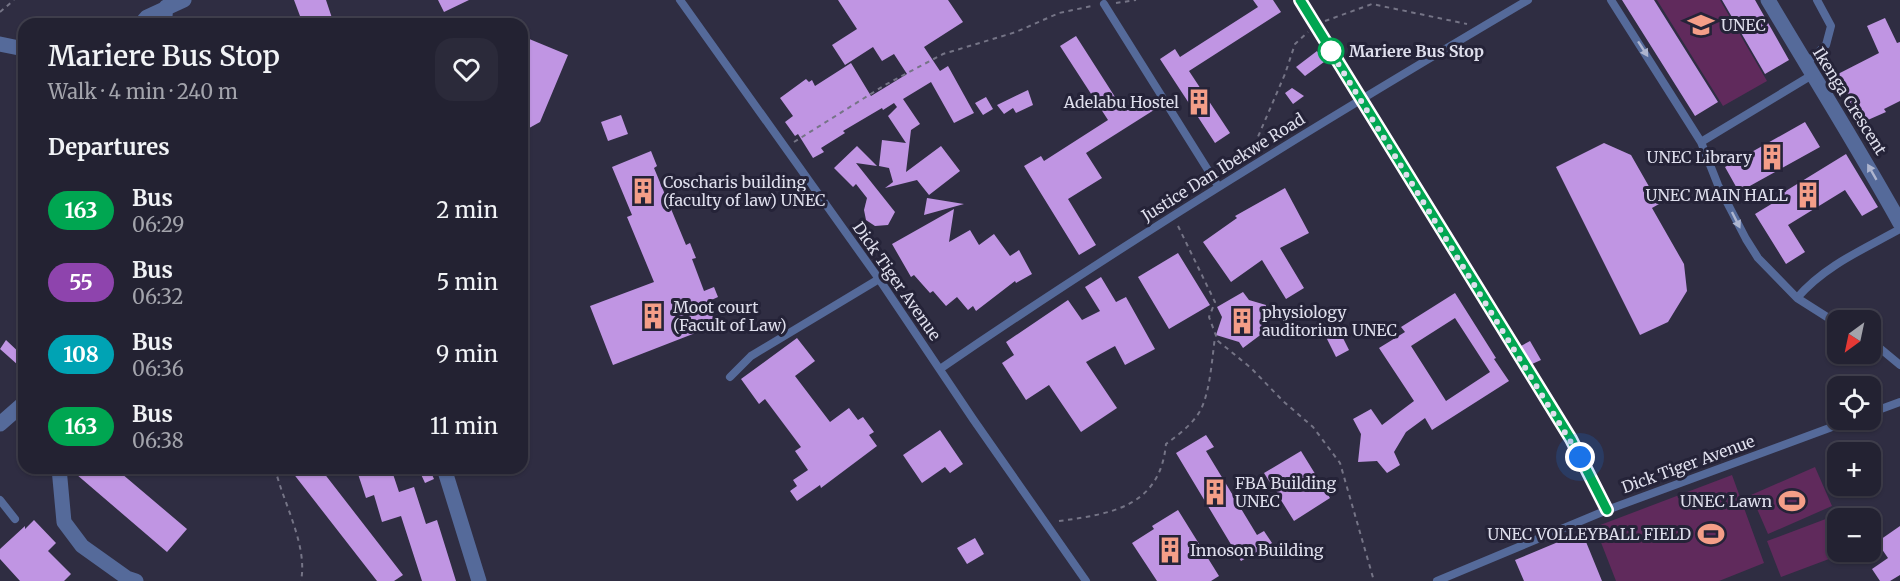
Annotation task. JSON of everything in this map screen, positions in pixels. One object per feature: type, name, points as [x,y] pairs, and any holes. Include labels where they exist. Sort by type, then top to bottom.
[{"type":"street","points":[[146,18],[184,0]]},
{"type":"street","name":"Ikenga Crescent","points":[[1768,0],[1872,170],[1900,223]]},
{"type":"street","points":[[165,18],[166,7]]},
{"type":"street","points":[[0,44],[18,48]]},
{"type":"street","points":[[0,424],[18,408]]},
{"type":"street","points":[[60,474],[64,522],[82,546],[127,578],[136,581]]},
{"type":"street","points":[[446,474],[479,581]]},
{"type":"lane","name":"Dick Tiger Avenue","points":[[680,0],[879,279],[1086,581]]},
{"type":"lane","points":[[1300,0],[1571,439],[1607,510]]},
{"type":"lane","name":"Justice Dan Ibekwe Road","points":[[940,369],[1053,291],[1218,186],[1528,0]]},
{"type":"lane","points":[[1611,0],[1701,142],[1718,185],[1758,258],[1797,298],[1827,317]]},
{"type":"lane","points":[[1701,142],[1809,70],[1826,45],[1831,26],[1817,0]]},
{"type":"lane","points":[[1104,3],[1218,186]]},
{"type":"lane","points":[[1797,298],[1810,283],[1829,269],[1900,229]]},
{"type":"lane","points":[[730,377],[751,356],[879,279]]},
{"type":"lane","points":[[1881,349],[1900,365]]},
{"type":"lane","points":[[1881,409],[1900,402]]},
{"type":"lane","name":"Dick Tiger Avenue","points":[[1437,581],[1607,510],[1827,429]]},
{"type":"lane","points":[[0,500],[15,519]]},
{"type":"path","points":[[0,12],[14,0]]},
{"type":"path","points":[[785,147],[885,85],[943,54],[1016,32],[1059,13],[1104,3],[1136,0]]},
{"type":"path","points":[[1173,216],[1215,302],[1209,317],[1222,345],[1251,368],[1283,401],[1313,427],[1340,463],[1374,581]]},
{"type":"path","points":[[1046,523],[1083,518],[1123,507],[1142,497],[1159,473],[1164,460],[1166,444],[1183,431],[1200,411],[1208,387],[1215,334]]},
{"type":"path","points":[[276,474],[280,491],[293,521],[303,569],[301,581]]},
{"type":"shaded area","points":[[1657,0],[1720,0],[1767,81],[1723,106]]},
{"type":"shaded area","name":"UNEC Lawn","points":[[1815,467],[1832,506],[1768,534],[1751,495]]},
{"type":"shaded area","points":[[1732,475],[1764,563],[1719,581],[1616,581],[1595,527]]},
{"type":"shaded area","points":[[1827,518],[1827,560],[1781,577],[1767,541]]},
{"type":"building","points":[[294,0],[326,0],[332,18],[301,18]]},
{"type":"building","points":[[438,0],[469,0],[444,12]]},
{"type":"building","points":[[838,0],[948,0],[963,22],[924,47],[940,71],[948,66],[974,113],[954,123],[931,82],[903,99],[920,124],[911,130],[906,172],[941,146],[960,171],[929,195],[917,180],[885,188],[893,182],[889,168],[879,166],[882,140],[906,143],[888,116],[897,107],[894,103],[843,131],[845,133],[821,148],[824,152],[813,158],[798,134],[795,136],[785,122],[793,116],[780,98],[806,79],[809,82],[812,80],[815,86],[851,63],[871,96],[907,74],[894,54],[882,61],[873,47],[845,65],[832,45],[857,29]]},
{"type":"building","name":"Adelabu Hostel","points":[[1253,0],[1273,0],[1281,12],[1189,71],[1230,133],[1215,143],[1160,59],[1175,49],[1180,57],[1258,7]]},
{"type":"building","points":[[1622,0],[1654,0],[1718,102],[1695,116]]},
{"type":"building","points":[[1722,0],[1755,0],[1789,60],[1765,74]]},
{"type":"building","points":[[1885,18],[1897,43],[1900,42],[1900,101],[1884,109],[1886,112],[1861,123],[1836,75],[1879,53],[1867,26]]},
{"type":"building","points":[[1076,36],[1124,111],[1146,97],[1154,110],[1086,153],[1102,178],[1068,199],[1096,245],[1079,255],[1024,166],[1041,156],[1044,161],[1108,120],[1060,46]]},
{"type":"building","points":[[528,38],[568,55],[540,122],[528,129]]},
{"type":"building","points":[[1317,51],[1324,62],[1305,76],[1296,67]]},
{"type":"building","points":[[1292,88],[1304,96],[1293,104],[1285,93]]},
{"type":"building","points":[[1028,90],[1033,105],[1016,113],[1013,108],[1004,114],[997,105]]},
{"type":"building","points":[[986,97],[993,109],[983,115],[975,103]]},
{"type":"building","points":[[621,115],[628,134],[608,141],[601,122]]},
{"type":"building","name":"UNEC Library","points":[[1805,122],[1820,147],[1739,192],[1725,167]]},
{"type":"building","points":[[1604,143],[1631,155],[1659,204],[1652,208],[1684,264],[1687,291],[1668,322],[1640,335],[1556,167]]},
{"type":"building","points":[[857,146],[877,166],[856,163],[895,212],[888,225],[875,226],[866,220],[864,210],[867,198],[856,184],[853,187],[834,168]]},
{"type":"building","points":[[651,151],[657,166],[654,168],[686,245],[690,243],[696,258],[692,259],[704,291],[714,287],[718,297],[707,302],[716,325],[613,365],[590,306],[654,282],[627,217],[632,215],[612,167]]},
{"type":"building","points":[[1846,154],[1878,207],[1862,216],[1845,190],[1788,225],[1805,252],[1786,264],[1755,214],[1778,200],[1776,197]]},
{"type":"building","points":[[1285,188],[1309,233],[1280,248],[1304,288],[1286,299],[1262,260],[1231,282],[1203,242],[1237,218],[1235,216]]},
{"type":"building","points":[[927,198],[964,204],[924,215]]},
{"type":"building","points":[[954,209],[949,242],[970,230],[979,245],[994,234],[1010,256],[1019,250],[1032,274],[1016,283],[1015,281],[976,311],[973,306],[968,310],[957,297],[946,306],[914,275],[911,277],[892,244]]},
{"type":"building","points":[[1178,253],[1210,305],[1169,329],[1138,277]]},
{"type":"building","points":[[1101,277],[1116,302],[1126,297],[1155,349],[1125,365],[1115,346],[1086,362],[1117,408],[1081,432],[1049,385],[1026,400],[1002,363],[1014,355],[1006,342],[1068,300],[1082,320],[1100,311],[1085,287]]},
{"type":"building","name":"physiology auditorium UNEC","points":[[1243,292],[1249,300],[1266,305],[1262,324],[1267,330],[1243,348],[1239,342],[1216,335],[1222,317],[1217,307]]},
{"type":"building","points":[[1455,293],[1509,381],[1432,430],[1425,418],[1406,432],[1394,452],[1400,465],[1387,473],[1377,461],[1358,462],[1361,434],[1353,419],[1371,409],[1382,425],[1414,401],[1379,348],[1405,332],[1401,327]],"holes":[[[1455,318],[1490,372],[1446,401],[1411,346]]]},
{"type":"building","points":[[1339,330],[1349,350],[1336,357],[1326,337]]},
{"type":"building","points":[[797,338],[815,361],[795,376],[830,422],[849,408],[858,420],[863,417],[874,432],[869,435],[877,446],[821,488],[820,485],[797,501],[790,491],[797,486],[793,480],[808,470],[795,451],[801,447],[765,399],[759,404],[741,379]]},
{"type":"building","points":[[6,340],[18,351],[18,365],[0,349]]},
{"type":"building","points":[[1530,341],[1541,360],[1532,364],[1521,346]]},
{"type":"building","points":[[940,430],[963,464],[950,473],[945,467],[922,483],[903,455]]},
{"type":"building","name":"FBA Building UNEC","points":[[1206,435],[1214,447],[1206,451],[1257,535],[1264,531],[1272,543],[1241,561],[1176,453]]},
{"type":"building","points":[[1301,451],[1330,498],[1294,521],[1264,473]]},
{"type":"building","points":[[76,474],[122,474],[187,529],[167,552]]},
{"type":"building","points":[[294,474],[325,474],[403,575],[394,581],[377,581]]},
{"type":"building","points":[[358,474],[393,474],[399,492],[414,487],[426,524],[437,520],[456,581],[422,581],[401,516],[382,522],[374,495],[366,498]]},
{"type":"building","points":[[421,474],[432,474],[434,479],[425,483]]},
{"type":"building","name":"Innoson Building","points":[[1178,510],[1219,576],[1211,581],[1157,581],[1132,543],[1154,529],[1152,526]]},
{"type":"building","points":[[34,520],[56,543],[48,551],[71,574],[64,581],[20,581],[0,559],[0,549]]},
{"type":"building","points":[[1900,526],[1900,575],[1890,581],[1880,581],[1872,569],[1888,558],[1881,548],[1881,539]]},
{"type":"building","points":[[1582,532],[1602,581],[1524,581],[1515,560]]},
{"type":"building","points":[[975,538],[984,554],[967,564],[957,548]]},
{"type":"bus line","name":"163","points":[[1300,0],[1571,439],[1607,510]]},
{"type":"place","name":"UNEC","points":[[1701,25]]},
{"type":"place","name":"Mariere Bus Stop","points":[[1331,51]]},
{"type":"place","name":"Adelabu Hostel","points":[[1199,102]]},
{"type":"place","name":"UNEC Library","points":[[1772,157]]},
{"type":"place","name":"Coscharis building (faculty of law) UNEC","points":[[643,191]]},
{"type":"place","name":"UNEC MAIN HALL","points":[[1808,195]]},
{"type":"place","name":"Moot court (Facult of Law)","points":[[653,316]]},
{"type":"place","name":"physiology auditorium UNEC","points":[[1242,321]]},
{"type":"place","name":"FBA Building UNEC","points":[[1215,492]]},
{"type":"place","name":"UNEC Lawn","points":[[1792,501]]},
{"type":"place","name":"UNEC VOLLEYBALL FIELD","points":[[1711,534]]},
{"type":"place","name":"Innoson Building","points":[[1170,550]]},
{"type":"route","points":[[1331,51],[1326,44],[1580,457]]}]
